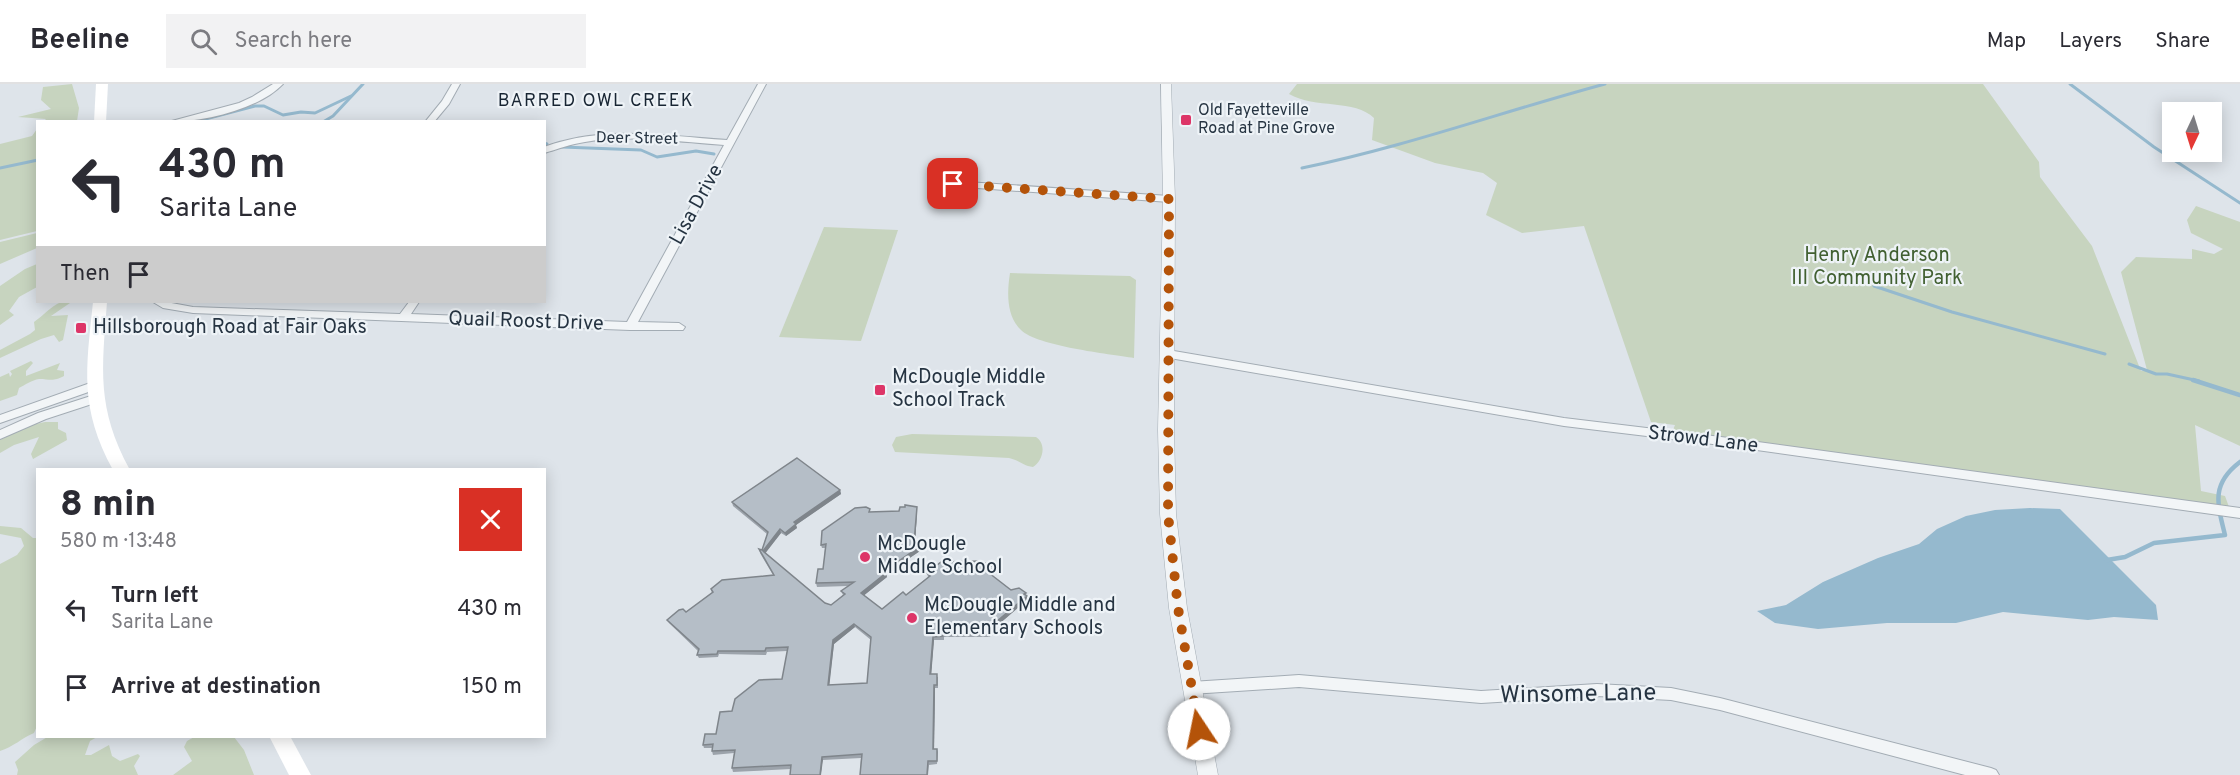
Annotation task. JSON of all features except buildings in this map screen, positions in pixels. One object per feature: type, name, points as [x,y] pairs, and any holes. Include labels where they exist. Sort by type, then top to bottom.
[{"type":"main road","points":[[100,120],[102,84]]},
{"type":"main road","points":[[100,303],[93,392],[108,442],[121,468]]},
{"type":"main road","points":[[280,738],[300,775]]},
{"type":"street","points":[[180,120],[240,105],[267,93],[279,84]]},
{"type":"street","points":[[431,120],[447,102],[456,84]]},
{"type":"street","name":"Lisa Drive","points":[[630,326],[762,84]]},
{"type":"street","points":[[1166,84],[1169,199],[1168,514],[1178,608],[1208,775]]},
{"type":"street","name":"Deer Street","points":[[546,149],[573,141],[600,137],[731,143]]},
{"type":"street","points":[[953,184],[1169,199]]},
{"type":"street","name":"Quail Roost Drive","points":[[160,303],[186,309],[679,327]]},
{"type":"street","points":[[403,317],[413,303]]},
{"type":"street","name":"Strowd Lane","points":[[1168,354],[1564,422],[2240,513]]},
{"type":"street","points":[[0,419],[93,392]]},
{"type":"street","points":[[0,435],[93,392]]},
{"type":"street","name":"Winsome Lane","points":[[1191,688],[1299,681],[1481,697],[1597,690],[1671,694],[1720,704],[1991,775]]},
{"type":"green space","points":[[72,84],[79,108],[77,120],[18,117],[51,109],[41,100],[43,87]]},
{"type":"green space","name":"Henry Anderson III Community Park","points":[[1297,84],[1983,84],[2039,162],[2040,177],[2092,246],[2141,371],[2147,370],[2121,272],[2136,257],[2192,259],[2192,249],[2214,254],[2223,249],[2191,233],[2187,220],[2196,206],[2240,222],[2240,446],[2195,425],[2201,491],[2225,496],[2229,507],[1673,430],[1675,425],[1651,422],[1584,226],[1522,233],[1486,215],[1497,183],[1483,173],[1435,163],[1372,140],[1374,118],[1366,112],[1346,106],[1299,99],[1289,94]]},
{"type":"green space","points":[[36,130],[36,231],[0,240],[0,144],[32,136]]},
{"type":"green space","points":[[824,227],[898,230],[861,341],[779,337]]},
{"type":"green space","points":[[36,233],[36,248],[0,264],[0,242]]},
{"type":"green space","points":[[36,264],[36,288],[19,297],[9,311],[14,315],[0,325],[0,286]]},
{"type":"green space","points":[[1010,273],[1130,276],[1136,280],[1134,358],[1057,345],[1029,336],[1016,324],[1010,311],[1008,288]]},
{"type":"green space","points":[[59,303],[70,303],[51,316],[68,315],[63,340],[59,342],[54,335],[0,358],[0,350],[35,330],[34,322]]},
{"type":"green space","points":[[31,361],[33,363],[26,371],[26,376],[60,363],[57,370],[64,371],[64,376],[54,380],[34,380],[19,388],[17,395],[0,401],[0,377],[9,373],[10,377],[12,374],[10,371]]},
{"type":"green space","points":[[58,422],[58,429],[66,433],[67,440],[33,459],[31,454],[39,437],[14,445],[0,453],[0,440],[27,426]]},
{"type":"green space","points":[[912,434],[1036,437],[1043,448],[1039,461],[1033,467],[1009,458],[895,452],[892,445],[896,437]]},
{"type":"green space","points":[[0,526],[21,528],[36,538],[36,728],[34,733],[0,751],[0,564],[17,555],[24,546],[21,538],[0,534]]},
{"type":"green space","points":[[46,738],[95,738],[90,741],[85,755],[91,755],[109,745],[112,756],[120,761],[138,754],[140,756],[134,766],[138,775],[17,775],[15,762]]},
{"type":"green space","points":[[192,738],[235,738],[244,750],[254,775],[173,775],[192,761],[184,747],[187,741]]},
{"type":"water","points":[[2060,509],[2156,605],[2158,620],[2114,617],[2088,620],[2003,612],[1956,623],[1887,623],[1818,629],[1775,623],[1757,611],[1786,605],[1823,582],[1878,558],[1919,544],[1937,529],[1966,516],[1995,510]]},
{"type":"waterway","points":[[326,120],[333,116],[363,84]]},
{"type":"waterway","points":[[1302,168],[1417,139],[1605,84]]},
{"type":"waterway","points":[[2070,84],[2154,147],[2240,203]]},
{"type":"waterway","points":[[202,120],[255,106],[264,106],[283,115],[301,112],[315,113],[351,96]]},
{"type":"waterway","points":[[562,147],[641,150],[657,157],[696,151],[714,154]]},
{"type":"waterway","points":[[0,168],[36,160]]},
{"type":"waterway","points":[[1874,286],[1952,312],[2105,354]]},
{"type":"waterway","points":[[2129,364],[2156,374],[2199,381]]},
{"type":"waterway","points":[[2193,380],[2240,395]]},
{"type":"waterway","points":[[2107,560],[2125,557],[2154,543],[2225,535],[2219,504],[2220,486],[2224,478],[2240,462]]},
{"type":"place","name":"Old Fayetteville Road at Pine Grove","points":[[1186,120]]},
{"type":"place","name":"Hillsborough Road at Fair Oaks","points":[[81,328]]},
{"type":"place","name":"McDougle Middle School Track","points":[[880,390]]},
{"type":"place","name":"McDougle Middle School","points":[[865,557]]},
{"type":"place","name":"McDougle Middle and Elementary Schools","points":[[912,618]]},
{"type":"district","name":"BARRED OWL CREEK","points":[[596,101]]},
{"type":"route","points":[[953,184],[1169,199],[1166,430],[1168,514],[1178,608],[1199,729]]}]
